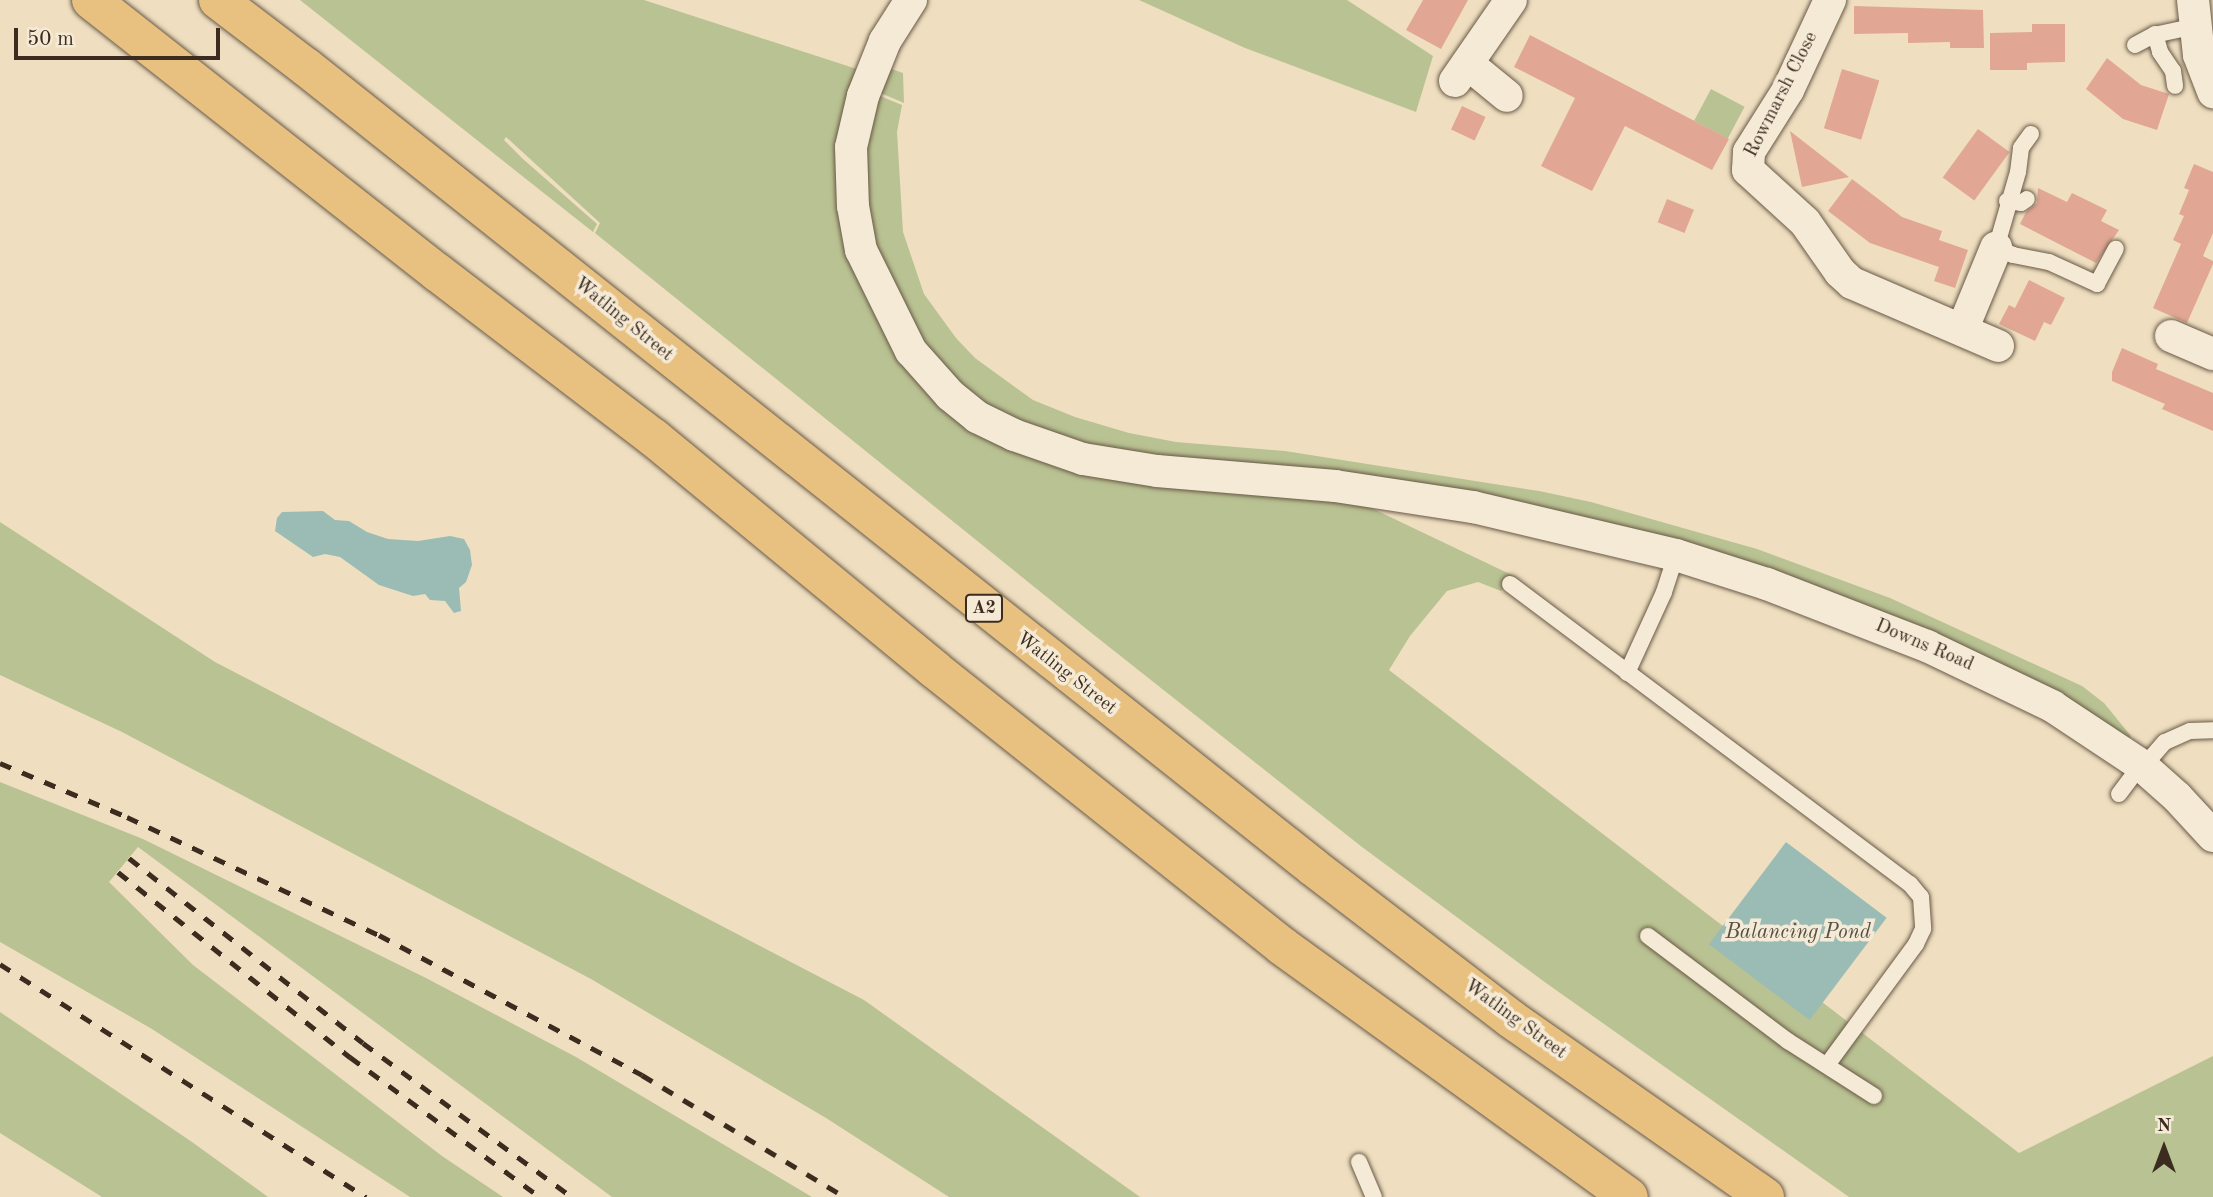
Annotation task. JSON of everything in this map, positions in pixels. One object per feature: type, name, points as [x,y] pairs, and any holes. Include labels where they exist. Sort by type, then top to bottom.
[{"type":"highway","points":[[91,0],[653,438],[934,669],[1282,946],[1629,1197]]},
{"type":"highway","name":"Watling Street","points":[[218,0],[306,67],[1312,867],[1511,1019],[1765,1197]]},
{"type":"street","name":"Downs Road","points":[[911,0],[879,54],[863,96],[851,147],[851,195],[860,250],[911,351],[970,412],[1000,429],[1044,447],[1112,465],[1387,493],[1497,511],[1676,555],[1824,604],[1927,646],[2052,706],[2142,766],[2177,797],[2213,836]]},
{"type":"street","points":[[1507,96],[1461,73],[1511,0]]},
{"type":"street","name":"Rowmarsh Close","points":[[1830,0],[1788,90],[1749,152],[1748,170],[1805,222],[1840,272],[1852,283],[1963,328],[1998,346]]},
{"type":"street","points":[[2192,82],[2199,13]]},
{"type":"street","points":[[1963,328],[1996,248]]},
{"type":"street","points":[[2171,336],[2213,355]]},
{"type":"lane","points":[[2135,45],[2199,13]]},
{"type":"lane","points":[[2155,34],[2160,52],[2192,82]]},
{"type":"lane","points":[[2021,140],[2025,167],[2007,201],[1996,248],[2013,255],[2049,262],[2099,291],[2116,249]]},
{"type":"lane","points":[[2007,201],[2021,203],[2027,199]]},
{"type":"lane","points":[[1627,673],[1664,592],[1676,555]]},
{"type":"lane","points":[[1510,584],[1910,884],[1921,897],[1923,929],[1916,944],[1828,1064]]},
{"type":"lane","points":[[2119,794],[2165,742],[2190,731],[2213,730]]},
{"type":"lane","points":[[1648,936],[1788,1041],[1828,1064],[1874,1096]]},
{"type":"lane","points":[[1359,1162],[1374,1197]]},
{"type":"green space","points":[[300,0],[644,0],[860,70],[850,233],[972,423],[1340,493],[1516,577],[1501,591],[1478,582],[1447,591],[1410,636],[1389,670],[2019,1153],[2213,1056],[2213,1197],[1849,1197],[1546,983],[1362,847],[595,233],[600,223],[506,137],[504,140],[523,159],[597,224],[593,232]]},
{"type":"green space","points":[[1139,0],[1347,0],[1433,56],[1416,112],[1245,48]]},
{"type":"green space","points":[[889,68],[903,73],[904,103],[876,91]]},
{"type":"green space","points":[[1711,89],[1745,107],[1728,139],[1694,121]]},
{"type":"green space","points":[[875,94],[902,105],[897,132],[903,232],[924,294],[956,338],[975,358],[1033,400],[1075,417],[1129,433],[1176,442],[1285,451],[1539,491],[1591,502],[1757,549],[1890,598],[2082,686],[2104,703],[2131,736],[2127,741],[1783,579],[1125,460],[972,402],[890,304],[859,188]]},
{"type":"green space","points":[[0,522],[215,662],[864,1000],[1140,1197],[949,1197],[826,1118],[591,979],[122,732],[0,675]]},
{"type":"green space","points":[[0,782],[143,839],[426,978],[576,1057],[812,1197],[612,1197],[138,847],[109,882],[193,965],[442,1156],[503,1197],[410,1197],[152,1029],[0,942]]},
{"type":"green space","points":[[0,1012],[268,1197],[102,1197],[0,1133]]},
{"type":"water","points":[[323,511],[335,520],[349,521],[367,532],[388,539],[418,541],[450,536],[464,539],[470,550],[472,565],[466,582],[459,588],[461,611],[454,613],[445,601],[430,600],[425,594],[413,596],[379,585],[340,557],[325,554],[313,557],[275,531],[277,518],[282,512]]},
{"type":"water","name":"Balancing Pond","points":[[1786,842],[1887,918],[1810,1020],[1709,944]]},
{"type":"building","points":[[1423,0],[1468,0],[1441,49],[1406,30]]},
{"type":"building","points":[[1854,6],[1983,10],[1984,48],[1950,48],[1950,42],[1908,43],[1908,33],[1854,34]]},
{"type":"building","points":[[2032,24],[2065,24],[2065,62],[2027,63],[2027,70],[1990,70],[1990,33],[2032,32]]},
{"type":"building","points":[[1530,35],[1729,139],[1712,170],[1625,126],[1592,191],[1541,166],[1575,98],[1514,67]]},
{"type":"building","points":[[2107,58],[2141,85],[2169,94],[2157,130],[2123,119],[2086,89]]},
{"type":"building","points":[[1842,69],[1879,80],[1861,140],[1824,128]]},
{"type":"building","points":[[1462,106],[1486,117],[1475,141],[1451,130]]},
{"type":"building","points":[[1978,129],[2010,152],[1974,200],[1943,178]]},
{"type":"building","points":[[1790,131],[1849,177],[1802,187]]},
{"type":"building","points":[[2194,164],[2213,172],[2213,233],[2203,256],[2213,261],[2213,264],[2187,323],[2153,308],[2181,244],[2173,240],[2184,216],[2179,214],[2189,190],[2184,188]]},
{"type":"building","points":[[1852,179],[1902,217],[1942,231],[1939,240],[1968,250],[1955,288],[1934,281],[1939,267],[1870,243],[1828,211]]},
{"type":"building","points":[[2038,188],[2067,202],[2072,193],[2107,210],[2101,221],[2119,230],[2096,263],[2020,224],[2026,212],[2037,203]]},
{"type":"building","points":[[1667,199],[1694,210],[1685,233],[1658,222]]},
{"type":"building","points":[[2029,280],[2065,298],[2051,325],[2044,322],[2035,341],[1999,324],[2009,305],[2015,308]]},
{"type":"building","points":[[2122,348],[2158,364],[2156,369],[2213,393],[2213,431],[2162,409],[2165,404],[2112,381],[2112,372]]},
{"type":"railway","points":[[0,763],[127,817],[379,935],[642,1075],[845,1197]]},
{"type":"railway","points":[[129,858],[363,1043],[572,1197]]},
{"type":"railway","points":[[118,872],[350,1057],[540,1197]]},
{"type":"railway","points":[[0,964],[366,1197]]}]
